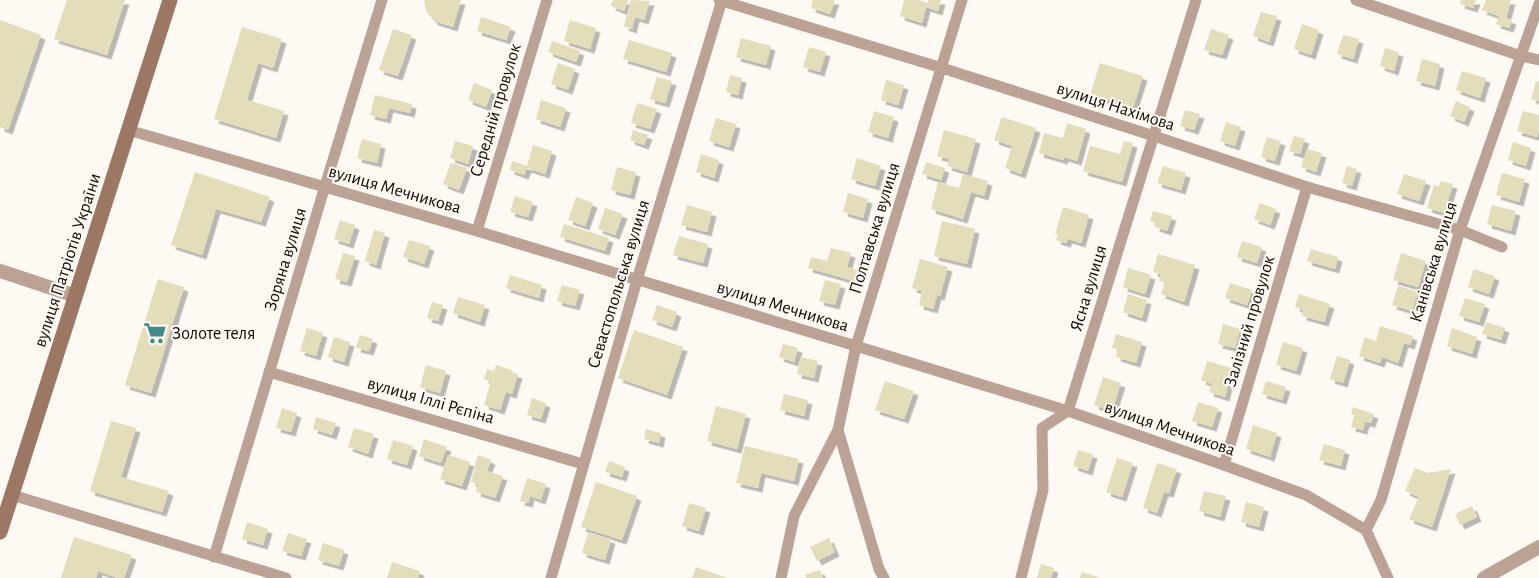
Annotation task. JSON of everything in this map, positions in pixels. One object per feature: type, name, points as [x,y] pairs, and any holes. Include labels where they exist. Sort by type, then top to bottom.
[{"type":"main road","name":"вулиця Патріотів України","points":[[0,532],[170,0]]},
{"type":"street","name":"Зоряна вулиця","points":[[214,557],[382,0]]},
{"type":"street","name":"Середній провулок","points":[[477,231],[547,0]]},
{"type":"street","name":"вулиця Нахімова","points":[[721,0],[942,68],[1308,187],[1460,230],[1502,247]]},
{"type":"street","name":"Севастопольська вулиця","points":[[551,578],[637,280],[721,0]]},
{"type":"street","name":"Полтавська вулиця","points":[[780,578],[794,516],[838,430],[856,346],[962,0]]},
{"type":"street","name":"Ясна вулиця","points":[[1068,412],[1196,0]]},
{"type":"street","points":[[1356,0],[1521,56],[1539,60]]},
{"type":"street","name":"Канівська вулиця","points":[[1366,530],[1381,500],[1460,230],[1539,4]]},
{"type":"street","name":"вулиця Мечникова","points":[[128,130],[477,231],[1068,412],[1306,495],[1366,530]]},
{"type":"street","name":"Залізний провулок","points":[[1224,465],[1308,187]]},
{"type":"street","points":[[0,272],[76,296]]},
{"type":"street","name":"вулиця Іллі Рєпіна","points":[[269,372],[583,464]]},
{"type":"street","points":[[1021,578],[1043,490],[1042,428],[1068,412]]},
{"type":"street","points":[[838,430],[878,569],[884,578]]},
{"type":"street","points":[[12,496],[214,557],[258,574],[286,578]]},
{"type":"street","points":[[1366,530],[1388,578]]},
{"type":"street","points":[[1484,578],[1539,546]]},
{"type":"building","points":[[67,0],[125,0],[107,55],[54,39]]},
{"type":"building","points":[[424,0],[461,0],[453,27],[434,21],[426,11]]},
{"type":"building","points":[[613,0],[628,0],[624,11],[611,6]]},
{"type":"building","points":[[631,0],[650,1],[644,20],[635,17],[632,29],[624,26]]},
{"type":"building","points":[[813,0],[835,0],[830,14],[811,8]]},
{"type":"building","points":[[904,0],[919,0],[928,3],[928,0],[941,0],[938,11],[926,7],[922,23],[900,16]]},
{"type":"building","points":[[1461,0],[1476,0],[1473,8],[1460,4]]},
{"type":"building","points":[[1486,0],[1511,0],[1506,18],[1512,20],[1509,28],[1496,24],[1499,16],[1482,10]]},
{"type":"building","points":[[1261,12],[1277,16],[1269,42],[1253,36]]},
{"type":"building","points":[[481,17],[511,27],[506,40],[477,31]]},
{"type":"building","points":[[0,20],[41,35],[8,130],[0,127]]},
{"type":"building","points":[[570,20],[596,28],[590,49],[564,41]]},
{"type":"building","points":[[1302,24],[1319,30],[1311,55],[1294,49]]},
{"type":"building","points":[[242,27],[282,39],[273,68],[258,63],[247,100],[284,111],[276,138],[214,119]]},
{"type":"building","points":[[393,29],[412,35],[398,76],[379,70]]},
{"type":"building","points":[[1211,29],[1229,35],[1222,55],[1204,50]]},
{"type":"building","points":[[1343,35],[1359,39],[1353,59],[1337,54]]},
{"type":"building","points":[[741,38],[771,46],[766,65],[736,57]]},
{"type":"building","points":[[629,40],[672,53],[666,72],[623,59]]},
{"type":"building","points":[[552,41],[580,51],[576,62],[548,52]]},
{"type":"building","points":[[809,47],[826,52],[820,72],[803,67]]},
{"type":"building","points":[[1385,48],[1399,52],[1394,71],[1380,66]]},
{"type":"building","points":[[1422,59],[1440,64],[1435,86],[1416,81]]},
{"type":"building","points":[[558,63],[575,69],[568,90],[551,84]]},
{"type":"building","points":[[1100,63],[1143,76],[1133,108],[1090,95]]},
{"type":"building","points":[[1462,71],[1486,78],[1480,98],[1456,90]]},
{"type":"building","points":[[730,75],[742,78],[738,95],[726,92]]},
{"type":"building","points":[[657,77],[672,81],[665,103],[650,99]]},
{"type":"building","points":[[886,80],[904,85],[898,105],[881,100]]},
{"type":"building","points":[[1536,81],[1539,82],[1539,101],[1531,99]]},
{"type":"building","points":[[474,83],[492,90],[486,107],[468,100]]},
{"type":"building","points":[[375,95],[412,104],[410,113],[389,108],[386,119],[370,115]]},
{"type":"building","points":[[541,100],[566,108],[560,127],[536,119]]},
{"type":"building","points":[[1456,101],[1470,107],[1464,122],[1450,116]]},
{"type":"building","points":[[637,103],[657,109],[650,129],[631,123]]},
{"type":"building","points":[[1185,110],[1200,114],[1194,130],[1180,126]]},
{"type":"building","points":[[874,111],[894,117],[888,138],[868,132]]},
{"type":"building","points":[[1523,111],[1539,115],[1537,137],[1517,131]]},
{"type":"building","points":[[1002,117],[1036,128],[1021,174],[1005,168],[1012,146],[994,140]]},
{"type":"building","points":[[716,118],[736,124],[729,147],[709,141]]},
{"type":"building","points":[[1226,122],[1241,127],[1235,146],[1220,141]]},
{"type":"building","points":[[1067,123],[1086,129],[1077,161],[1064,157],[1063,160],[1039,153],[1044,133],[1063,138]]},
{"type":"building","points":[[633,130],[648,135],[644,145],[630,140]]},
{"type":"building","points":[[944,130],[976,139],[967,172],[947,166],[949,159],[937,156]]},
{"type":"building","points":[[1294,136],[1305,139],[1300,154],[1289,151]]},
{"type":"building","points":[[1267,137],[1281,141],[1275,161],[1261,157]]},
{"type":"building","points":[[362,139],[381,144],[377,163],[357,158]]},
{"type":"building","points":[[455,141],[473,146],[468,164],[450,158]]},
{"type":"building","points":[[1124,141],[1133,143],[1122,182],[1083,171],[1090,146],[1120,154]]},
{"type":"building","points":[[1513,142],[1531,148],[1526,166],[1508,160]]},
{"type":"building","points":[[533,145],[552,151],[545,174],[527,168],[524,175],[510,170],[512,161],[527,166]]},
{"type":"building","points":[[1307,149],[1322,153],[1316,172],[1301,167]]},
{"type":"building","points":[[701,154],[719,160],[714,178],[696,172]]},
{"type":"building","points":[[857,158],[881,166],[875,186],[851,179]]},
{"type":"building","points":[[926,162],[945,168],[941,180],[922,174]]},
{"type":"building","points":[[451,163],[467,168],[459,190],[443,184]]},
{"type":"building","points":[[1163,166],[1186,173],[1181,190],[1157,183]]},
{"type":"building","points":[[1347,166],[1357,169],[1352,186],[1342,183]]},
{"type":"building","points":[[617,167],[636,172],[630,195],[611,190]]},
{"type":"building","points":[[195,172],[270,197],[261,222],[216,209],[202,255],[171,245]]},
{"type":"building","points":[[1502,173],[1525,179],[1519,202],[1496,195]]},
{"type":"building","points":[[963,174],[988,181],[984,196],[971,192],[963,219],[931,209],[938,182],[959,188]]},
{"type":"building","points":[[1404,174],[1426,181],[1419,201],[1397,194]]},
{"type":"building","points":[[1441,181],[1453,184],[1444,213],[1427,208],[1434,185],[1439,186]]},
{"type":"building","points":[[848,193],[868,199],[863,218],[843,212]]},
{"type":"building","points":[[515,196],[533,202],[528,217],[510,212]]},
{"type":"building","points":[[576,197],[593,203],[585,226],[568,220]]},
{"type":"building","points":[[1260,203],[1276,209],[1270,225],[1254,219]]},
{"type":"building","points":[[687,205],[712,212],[707,232],[681,225]]},
{"type":"building","points":[[1492,205],[1516,211],[1511,231],[1487,224]]},
{"type":"building","points":[[1063,207],[1089,215],[1081,243],[1068,239],[1066,243],[1056,240],[1058,234],[1055,234]]},
{"type":"building","points":[[605,208],[623,214],[615,235],[598,229]]},
{"type":"building","points":[[1153,211],[1172,216],[1167,231],[1155,227],[1156,223],[1150,221]]},
{"type":"building","points":[[340,220],[355,225],[349,244],[334,239]]},
{"type":"building","points":[[942,221],[975,229],[967,264],[934,256]]},
{"type":"building","points":[[564,224],[609,238],[605,251],[560,237]]},
{"type":"building","points":[[374,230],[385,233],[376,265],[365,261]]},
{"type":"building","points":[[679,236],[708,244],[703,263],[673,255]]},
{"type":"building","points":[[409,240],[430,246],[424,264],[403,257]]},
{"type":"building","points":[[1242,241],[1262,247],[1257,263],[1237,257]]},
{"type":"building","points":[[831,248],[851,253],[847,267],[857,270],[854,281],[808,268],[811,257],[827,261]]},
{"type":"building","points":[[1311,249],[1338,257],[1335,269],[1307,261]]},
{"type":"building","points":[[343,253],[355,256],[347,282],[335,279]]},
{"type":"building","points":[[1401,253],[1426,261],[1418,287],[1393,280]]},
{"type":"building","points":[[1158,254],[1195,265],[1184,302],[1161,294],[1165,282],[1159,281],[1161,274],[1153,272]]},
{"type":"building","points":[[920,259],[948,267],[940,296],[937,295],[933,309],[919,305],[922,291],[912,288]]},
{"type":"building","points":[[1128,268],[1151,275],[1145,294],[1123,287]]},
{"type":"building","points":[[1474,269],[1495,276],[1489,294],[1468,287]]},
{"type":"building","points":[[510,275],[542,285],[539,298],[506,288]]},
{"type":"building","points":[[158,279],[184,287],[151,393],[125,385]]},
{"type":"building","points":[[825,280],[841,284],[835,305],[819,301]]},
{"type":"building","points":[[1230,283],[1252,290],[1247,305],[1225,298]]},
{"type":"building","points":[[562,285],[580,290],[575,306],[557,301]]},
{"type":"building","points":[[1398,286],[1418,292],[1412,311],[1392,305]]},
{"type":"building","points":[[1128,294],[1147,300],[1142,318],[1123,312]]},
{"type":"building","points":[[1299,294],[1330,304],[1324,322],[1302,316],[1303,310],[1295,307]]},
{"type":"building","points":[[458,297],[485,305],[480,322],[453,313]]},
{"type":"building","points":[[1465,298],[1485,304],[1479,322],[1459,316]]},
{"type":"building","points":[[432,302],[443,305],[438,321],[427,318]]},
{"type":"building","points":[[657,305],[677,312],[672,327],[652,320]]},
{"type":"building","points":[[1486,322],[1505,328],[1501,340],[1482,334]]},
{"type":"building","points":[[1223,324],[1240,329],[1235,348],[1218,344]]},
{"type":"building","points":[[1380,326],[1413,336],[1410,345],[1404,343],[1398,363],[1382,357],[1380,363],[1359,356],[1365,337],[1376,341]]},
{"type":"building","points":[[307,328],[323,333],[316,356],[300,351]]},
{"type":"building","points":[[1452,328],[1477,337],[1472,354],[1447,346]]},
{"type":"building","points":[[634,330],[683,347],[667,395],[618,378]]},
{"type":"building","points":[[1116,334],[1142,342],[1136,363],[1116,357],[1118,349],[1112,348]]},
{"type":"building","points":[[360,335],[373,339],[369,351],[356,348]]},
{"type":"building","points":[[334,337],[350,342],[344,362],[328,357]]},
{"type":"building","points":[[1283,342],[1303,348],[1296,371],[1276,365]]},
{"type":"building","points":[[783,344],[798,348],[794,362],[779,357]]},
{"type":"building","points":[[1337,356],[1350,360],[1343,383],[1330,379]]},
{"type":"building","points":[[801,357],[818,361],[814,378],[797,374]]},
{"type":"building","points":[[1207,361],[1231,368],[1226,384],[1228,385],[1225,397],[1209,392],[1212,384],[1201,380]]},
{"type":"building","points":[[426,365],[446,371],[440,393],[420,387]]},
{"type":"building","points":[[496,365],[518,374],[512,394],[506,392],[500,410],[484,405],[491,381],[484,379],[487,369],[494,371]]},
{"type":"building","points":[[1103,377],[1121,383],[1112,411],[1094,405]]},
{"type":"building","points":[[885,381],[914,391],[904,419],[875,410]]},
{"type":"building","points":[[1266,381],[1286,387],[1282,400],[1262,394]]},
{"type":"building","points":[[784,394],[808,400],[804,416],[780,410]]},
{"type":"building","points":[[532,398],[546,403],[541,419],[527,415]]},
{"type":"building","points":[[1198,402],[1218,408],[1212,427],[1192,421]]},
{"type":"building","points":[[716,406],[746,414],[737,449],[707,441]]},
{"type":"building","points":[[1353,407],[1374,414],[1371,423],[1365,422],[1363,430],[1351,427],[1354,415],[1351,414]]},
{"type":"building","points":[[282,408],[297,413],[291,432],[276,428]]},
{"type":"building","points":[[316,417],[336,423],[332,435],[313,429]]},
{"type":"building","points":[[111,421],[136,428],[121,477],[169,491],[162,512],[90,491]]},
{"type":"building","points":[[1253,425],[1277,433],[1270,457],[1246,449]]},
{"type":"building","points":[[354,428],[374,434],[368,454],[348,447]]},
{"type":"building","points":[[646,429],[661,433],[659,443],[644,439]]},
{"type":"building","points":[[424,439],[447,447],[441,463],[419,456]]},
{"type":"building","points":[[393,440],[413,446],[407,465],[387,459]]},
{"type":"building","points":[[1324,444],[1345,450],[1341,466],[1319,460]]},
{"type":"building","points":[[745,446],[799,459],[794,481],[761,473],[758,488],[736,483]]},
{"type":"building","points":[[1078,450],[1093,454],[1088,471],[1073,466]]},
{"type":"building","points":[[448,455],[470,462],[462,486],[440,479]]},
{"type":"building","points":[[478,455],[491,460],[487,471],[503,476],[495,498],[476,492],[478,484],[471,482]]},
{"type":"building","points":[[1117,458],[1133,463],[1122,497],[1106,492]]},
{"type":"building","points":[[609,461],[625,467],[622,477],[605,472]]},
{"type":"building","points":[[1157,463],[1177,469],[1169,493],[1164,492],[1157,513],[1143,508]]},
{"type":"building","points":[[1415,468],[1428,473],[1451,469],[1432,527],[1409,519],[1419,497],[1405,491]]},
{"type":"building","points":[[527,478],[546,484],[541,500],[530,496],[528,503],[520,501]]},
{"type":"building","points":[[596,482],[637,496],[622,540],[581,527]]},
{"type":"building","points":[[1204,491],[1226,496],[1220,517],[1199,511]]},
{"type":"building","points":[[1246,502],[1264,507],[1259,527],[1241,522]]},
{"type":"building","points":[[689,503],[706,508],[699,531],[682,526]]},
{"type":"building","points":[[1472,506],[1477,517],[1460,525],[1455,514]]},
{"type":"building","points":[[247,522],[268,529],[263,545],[242,539]]},
{"type":"building","points":[[288,533],[307,539],[301,556],[282,551]]},
{"type":"building","points":[[588,533],[611,539],[605,560],[582,553]]},
{"type":"building","points":[[74,537],[132,555],[124,578],[118,578],[98,571],[96,578],[61,578]]},
{"type":"building","points":[[829,538],[835,552],[817,561],[810,547]]},
{"type":"building","points":[[323,543],[344,550],[339,566],[318,560]]},
{"type":"building","points":[[392,562],[420,571],[418,578],[387,578]]},
{"type":"building","points":[[1041,564],[1054,568],[1051,578],[1037,578]]},
{"type":"building","points":[[696,567],[728,578],[692,578]]},
{"type":"building","points":[[820,570],[823,578],[806,578],[805,575]]},
{"type":"building","points":[[1082,572],[1101,578],[1080,578]]},
{"type":"place","name":"Золоте теля","points":[[155,333]]}]
